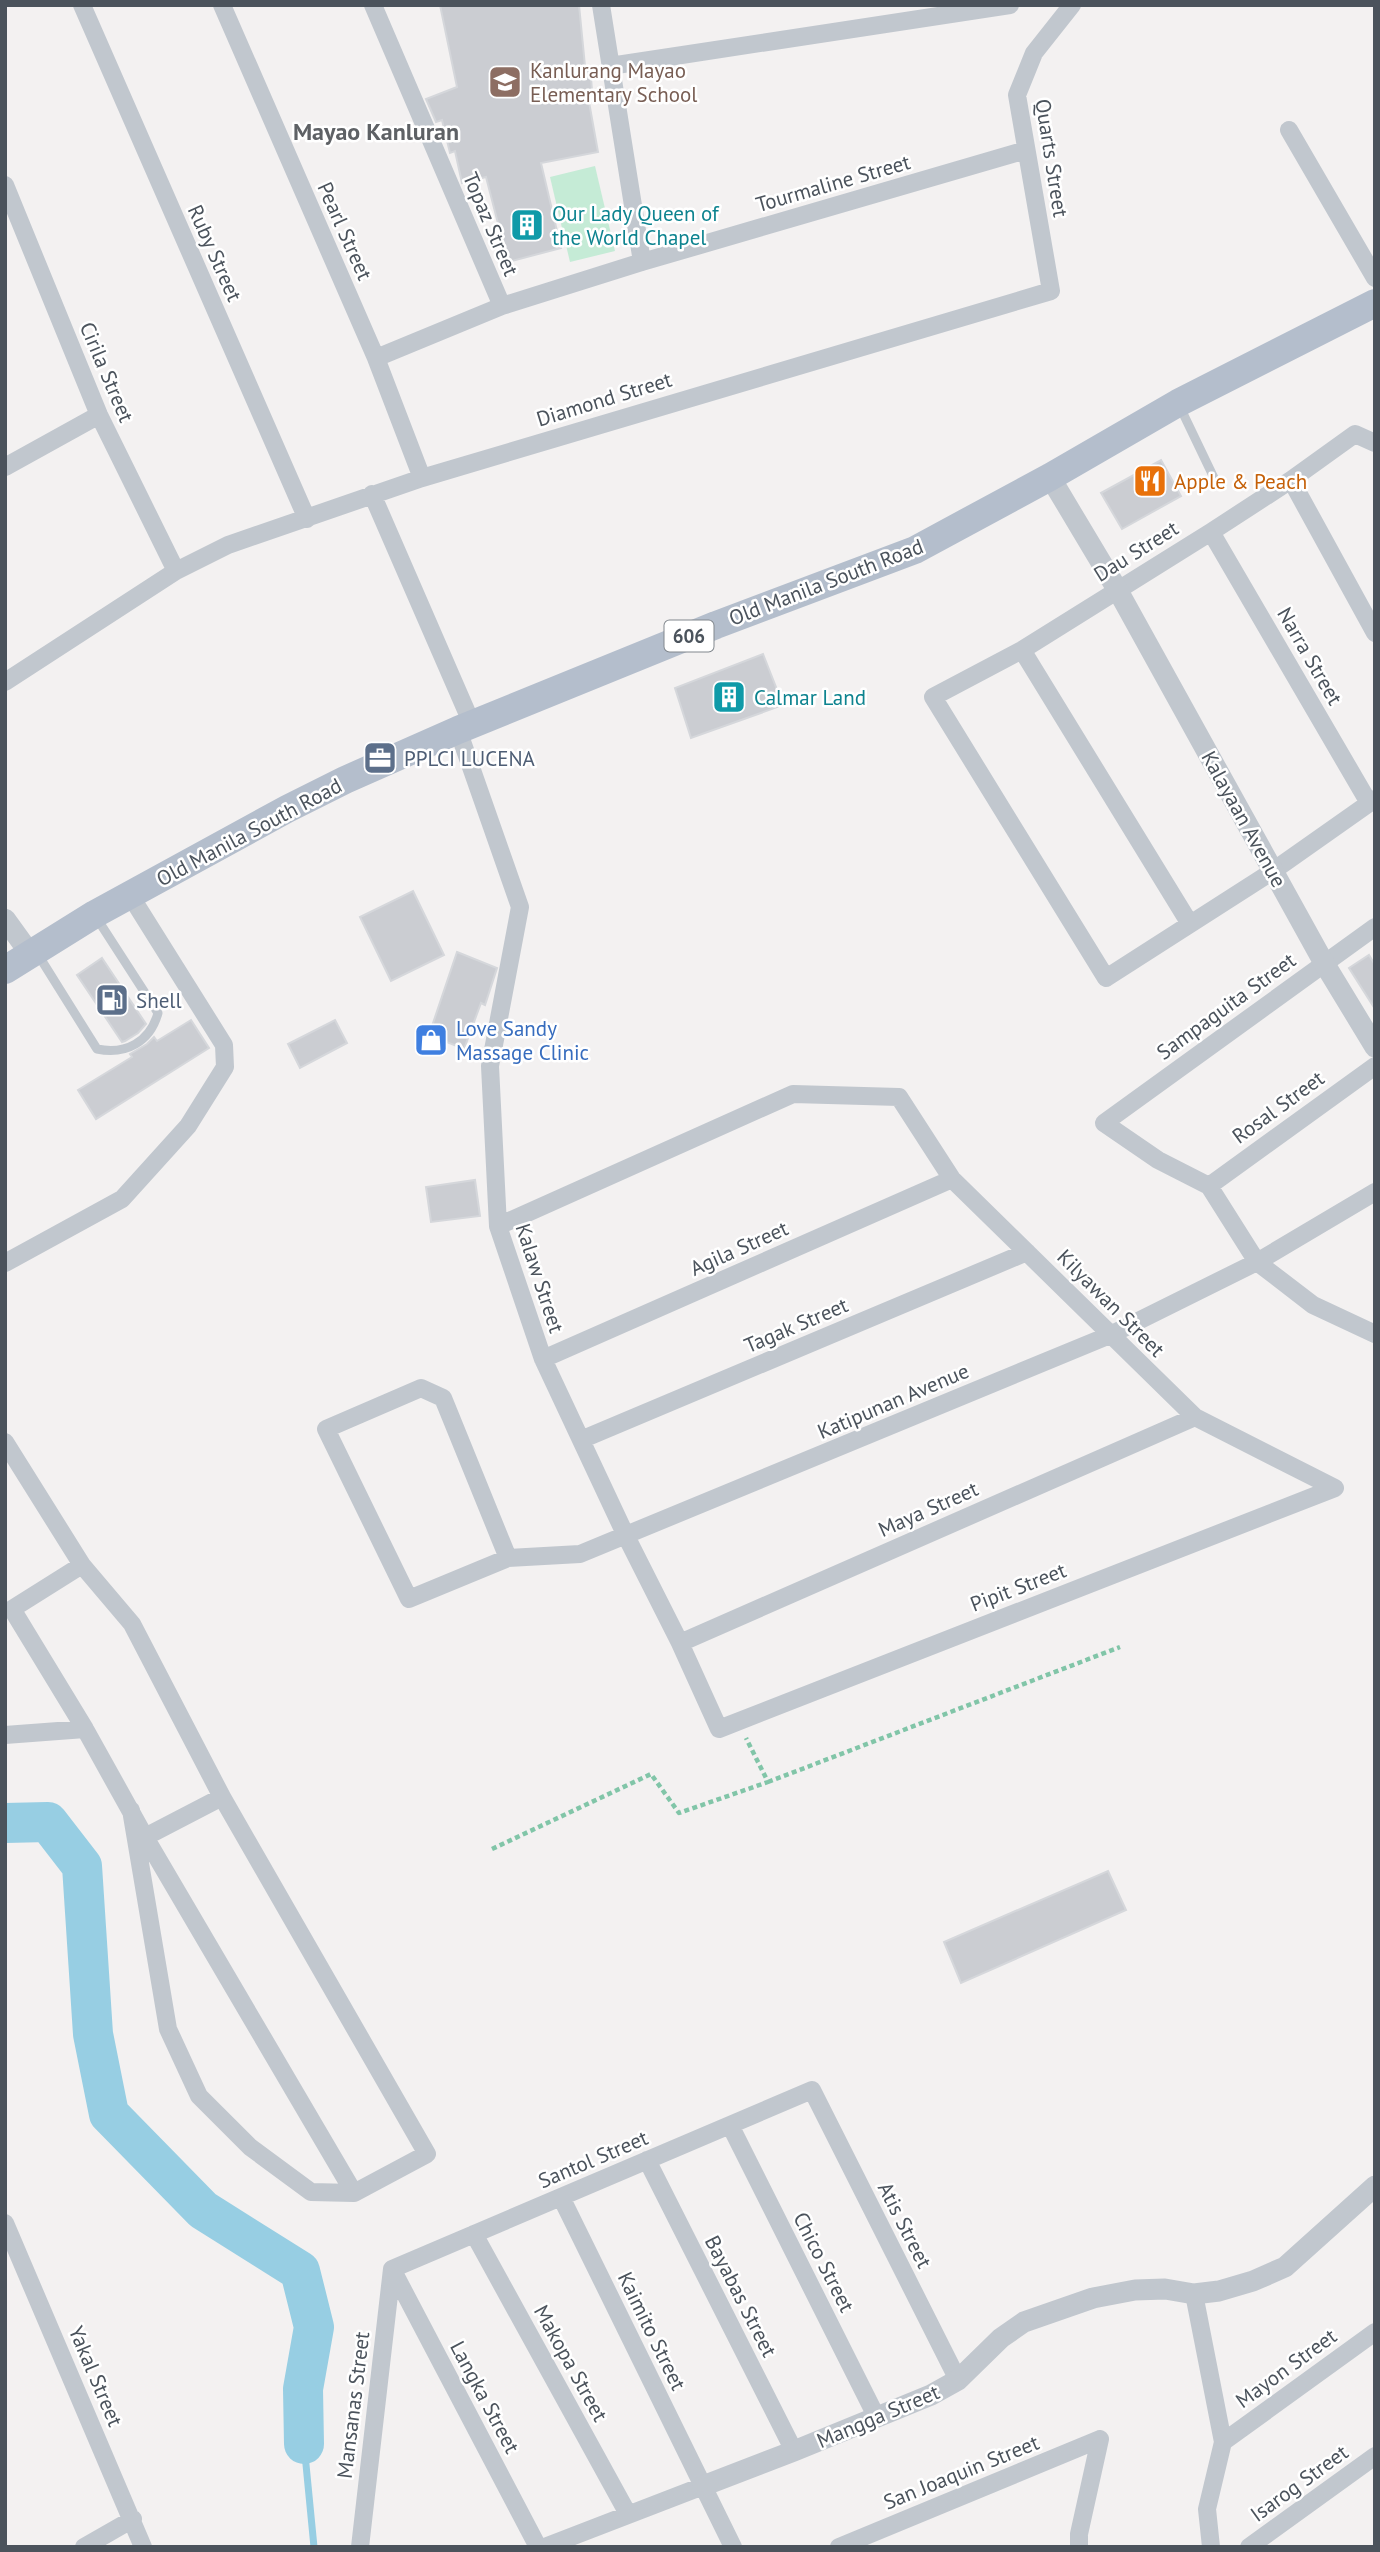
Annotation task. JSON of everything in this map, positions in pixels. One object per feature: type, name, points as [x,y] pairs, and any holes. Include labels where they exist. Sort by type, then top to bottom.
[{"type":"main road","name":"Old Manila South Road","points":[[5,970],[94,914],[287,808],[465,727],[716,625],[915,550],[1050,477],[1178,403],[1375,303]]},
{"type":"street","name":"Ruby Street","points":[[82,5],[307,519]]},
{"type":"street","name":"Pearl Street","points":[[222,5],[376,358],[422,478]]},
{"type":"street","name":"Topaz Street","points":[[373,5],[502,306]]},
{"type":"street","points":[[601,5],[642,261]]},
{"type":"street","points":[[610,66],[1010,5]]},
{"type":"street","name":"Quarts Street","points":[[1051,290],[1017,95],[1034,53],[1072,5]]},
{"type":"street","points":[[1289,130],[1375,278]]},
{"type":"street","name":"Tourmaline Street","points":[[376,358],[502,306],[642,261],[1026,150]]},
{"type":"street","name":"Cirila Street","points":[[5,185],[99,415],[176,571]]},
{"type":"street","name":"Diamond Street","points":[[5,682],[176,571],[228,545],[422,478],[1051,290]]},
{"type":"street","points":[[5,467],[99,415]]},
{"type":"street","name":"Dau Street","points":[[1190,924],[1106,978],[933,698],[1022,650],[1211,532],[1355,434],[1375,443]]},
{"type":"street","name":"Kalayaan Avenue","points":[[1050,477],[1117,589],[1324,963],[1375,1047]]},
{"type":"street","points":[[1291,480],[1375,633]]},
{"type":"street","name":"Kalaw Street","points":[[372,494],[465,727],[520,907],[490,1066],[498,1226],[543,1359],[719,1729]]},
{"type":"street","name":"Narra Street","points":[[1211,532],[1372,801]]},
{"type":"street","points":[[1022,650],[1190,924],[1273,871],[1372,801]]},
{"type":"street","points":[[5,1263],[122,1199],[188,1126],[225,1067],[224,1045],[130,895]]},
{"type":"street","points":[[5,919],[34,953]]},
{"type":"street","name":"Sampaguita Street","points":[[1209,1186],[1158,1160],[1104,1123],[1375,928]]},
{"type":"street","name":"Rosal Street","points":[[1209,1186],[1375,1066]]},
{"type":"street","name":"Kilyawan Street","points":[[498,1226],[793,1094],[899,1097],[952,1179],[1195,1417],[1335,1488]]},
{"type":"street","name":"Agila Street","points":[[543,1359],[952,1179]]},
{"type":"street","points":[[1209,1186],[1257,1262],[1313,1305],[1375,1334]]},
{"type":"street","name":"Katipunan Avenue","points":[[508,1558],[443,1398],[421,1388],[326,1429],[409,1599],[508,1558],[580,1554],[1110,1335],[1257,1262],[1375,1192]]},
{"type":"street","name":"Tagak Street","points":[[583,1439],[1027,1252]]},
{"type":"street","name":"Maya Street","points":[[680,1643],[1195,1417]]},
{"type":"street","points":[[5,1442],[82,1565],[132,1624],[222,1797],[427,2154],[354,2193],[312,2192],[250,2147],[199,2096],[168,2029],[131,1810]]},
{"type":"street","name":"Pipit Street","points":[[719,1729],[1335,1488]]},
{"type":"street","points":[[82,1565],[12,1609],[85,1729],[145,1837],[354,2193]]},
{"type":"street","points":[[5,1735],[85,1729]]},
{"type":"street","points":[[145,1837],[222,1797]]},
{"type":"street","name":"Santol Street","points":[[392,2269],[812,2090]]},
{"type":"street","name":"Atis Street","points":[[812,2090],[958,2380]]},
{"type":"street","name":"Chico Street","points":[[730,2125],[877,2418]]},
{"type":"street","name":"Bayabas Street","points":[[647,2160],[794,2452]]},
{"type":"street","name":"Mangga Street","points":[[545,2547],[794,2452],[930,2395],[958,2380],[1002,2338],[1024,2322],[1093,2298],[1135,2290],[1164,2289],[1194,2294],[1219,2291],[1253,2281],[1285,2267],[1375,2186]]},
{"type":"street","name":"Kaimito Street","points":[[561,2197],[733,2547]]},
{"type":"street","name":"Yakal Street","points":[[5,2223],[143,2547]]},
{"type":"street","name":"Makopa Street","points":[[474,2234],[628,2514]]},
{"type":"street","name":"Mansanas Street","points":[[360,2547],[392,2269]]},
{"type":"street","name":"Langka Street","points":[[392,2269],[538,2547]]},
{"type":"street","points":[[1194,2294],[1223,2442],[1208,2509],[1211,2547]]},
{"type":"street","name":"Mayon Street","points":[[1223,2442],[1375,2332]]},
{"type":"street","name":"San Joaquin Street","points":[[839,2547],[1100,2439],[1079,2534],[1079,2547]]},
{"type":"street","name":"Isarog Street","points":[[1249,2547],[1375,2456]]},
{"type":"street","points":[[85,2547],[133,2519]]},
{"type":"lane","points":[[1178,403],[1216,480]]},
{"type":"lane","points":[[34,953],[97,1049],[118,1051],[138,1044],[151,1031],[158,1013],[94,914]]},
{"type":"path","points":[[492,1849],[651,1774],[679,1813],[768,1782],[1120,1647]]},
{"type":"path","points":[[738,1721],[768,1782]]},
{"type":"green space","points":[[595,166],[615,251],[570,262],[550,177]]},
{"type":"building","name":"Kanlurang Mayao Elementary School","points":[[440,5],[579,5],[585,66],[590,66],[593,102],[589,102],[598,152],[541,163],[561,248],[508,262],[486,177],[462,183],[455,151],[450,153],[442,120],[436,122],[426,99],[457,87]]},
{"type":"building","points":[[1161,460],[1181,496],[1122,529],[1101,493]]},
{"type":"building","name":"Calmar Land","points":[[763,654],[783,705],[691,738],[675,688]]},
{"type":"building","points":[[413,891],[444,955],[391,981],[360,917]]},
{"type":"building","points":[[457,952],[497,968],[485,1005],[481,1003],[464,1049],[429,1035]]},
{"type":"building","points":[[1369,955],[1375,965],[1375,1009],[1349,968]]},
{"type":"building","name":"Shell","points":[[102,958],[146,1024],[138,1033],[122,1042],[77,975]]},
{"type":"building","points":[[191,1020],[209,1048],[96,1119],[78,1090],[132,1057],[130,1054],[154,1037],[157,1041]]},
{"type":"building","points":[[335,1020],[347,1043],[300,1068],[288,1044]]},
{"type":"building","points":[[475,1180],[480,1216],[431,1222],[426,1187]]},
{"type":"building","points":[[1108,1871],[1126,1910],[961,1983],[944,1942]]},
{"type":"waterway","points":[[5,1823],[48,1822],[82,1866],[93,2034],[109,2114],[203,2210],[300,2271],[314,2327],[303,2389],[304,2444]]},
{"type":"waterway","points":[[304,2444],[314,2547]]},
{"type":"place","name":"Kanlurang Mayao Elementary School","points":[[505,82]]},
{"type":"place","name":"Our Lady Queen of the World Chapel","points":[[527,225]]},
{"type":"place","name":"Apple & Peach","points":[[1150,481]]},
{"type":"place","name":"Calmar Land","points":[[729,697]]},
{"type":"place","name":"PPLCI LUCENA","points":[[380,758]]},
{"type":"place","name":"Shell","points":[[112,1000]]},
{"type":"place","name":"Love Sandy Massage Clinic","points":[[431,1040]]},
{"type":"district","name":"Mayao Kanluran","points":[[376,131]]}]
